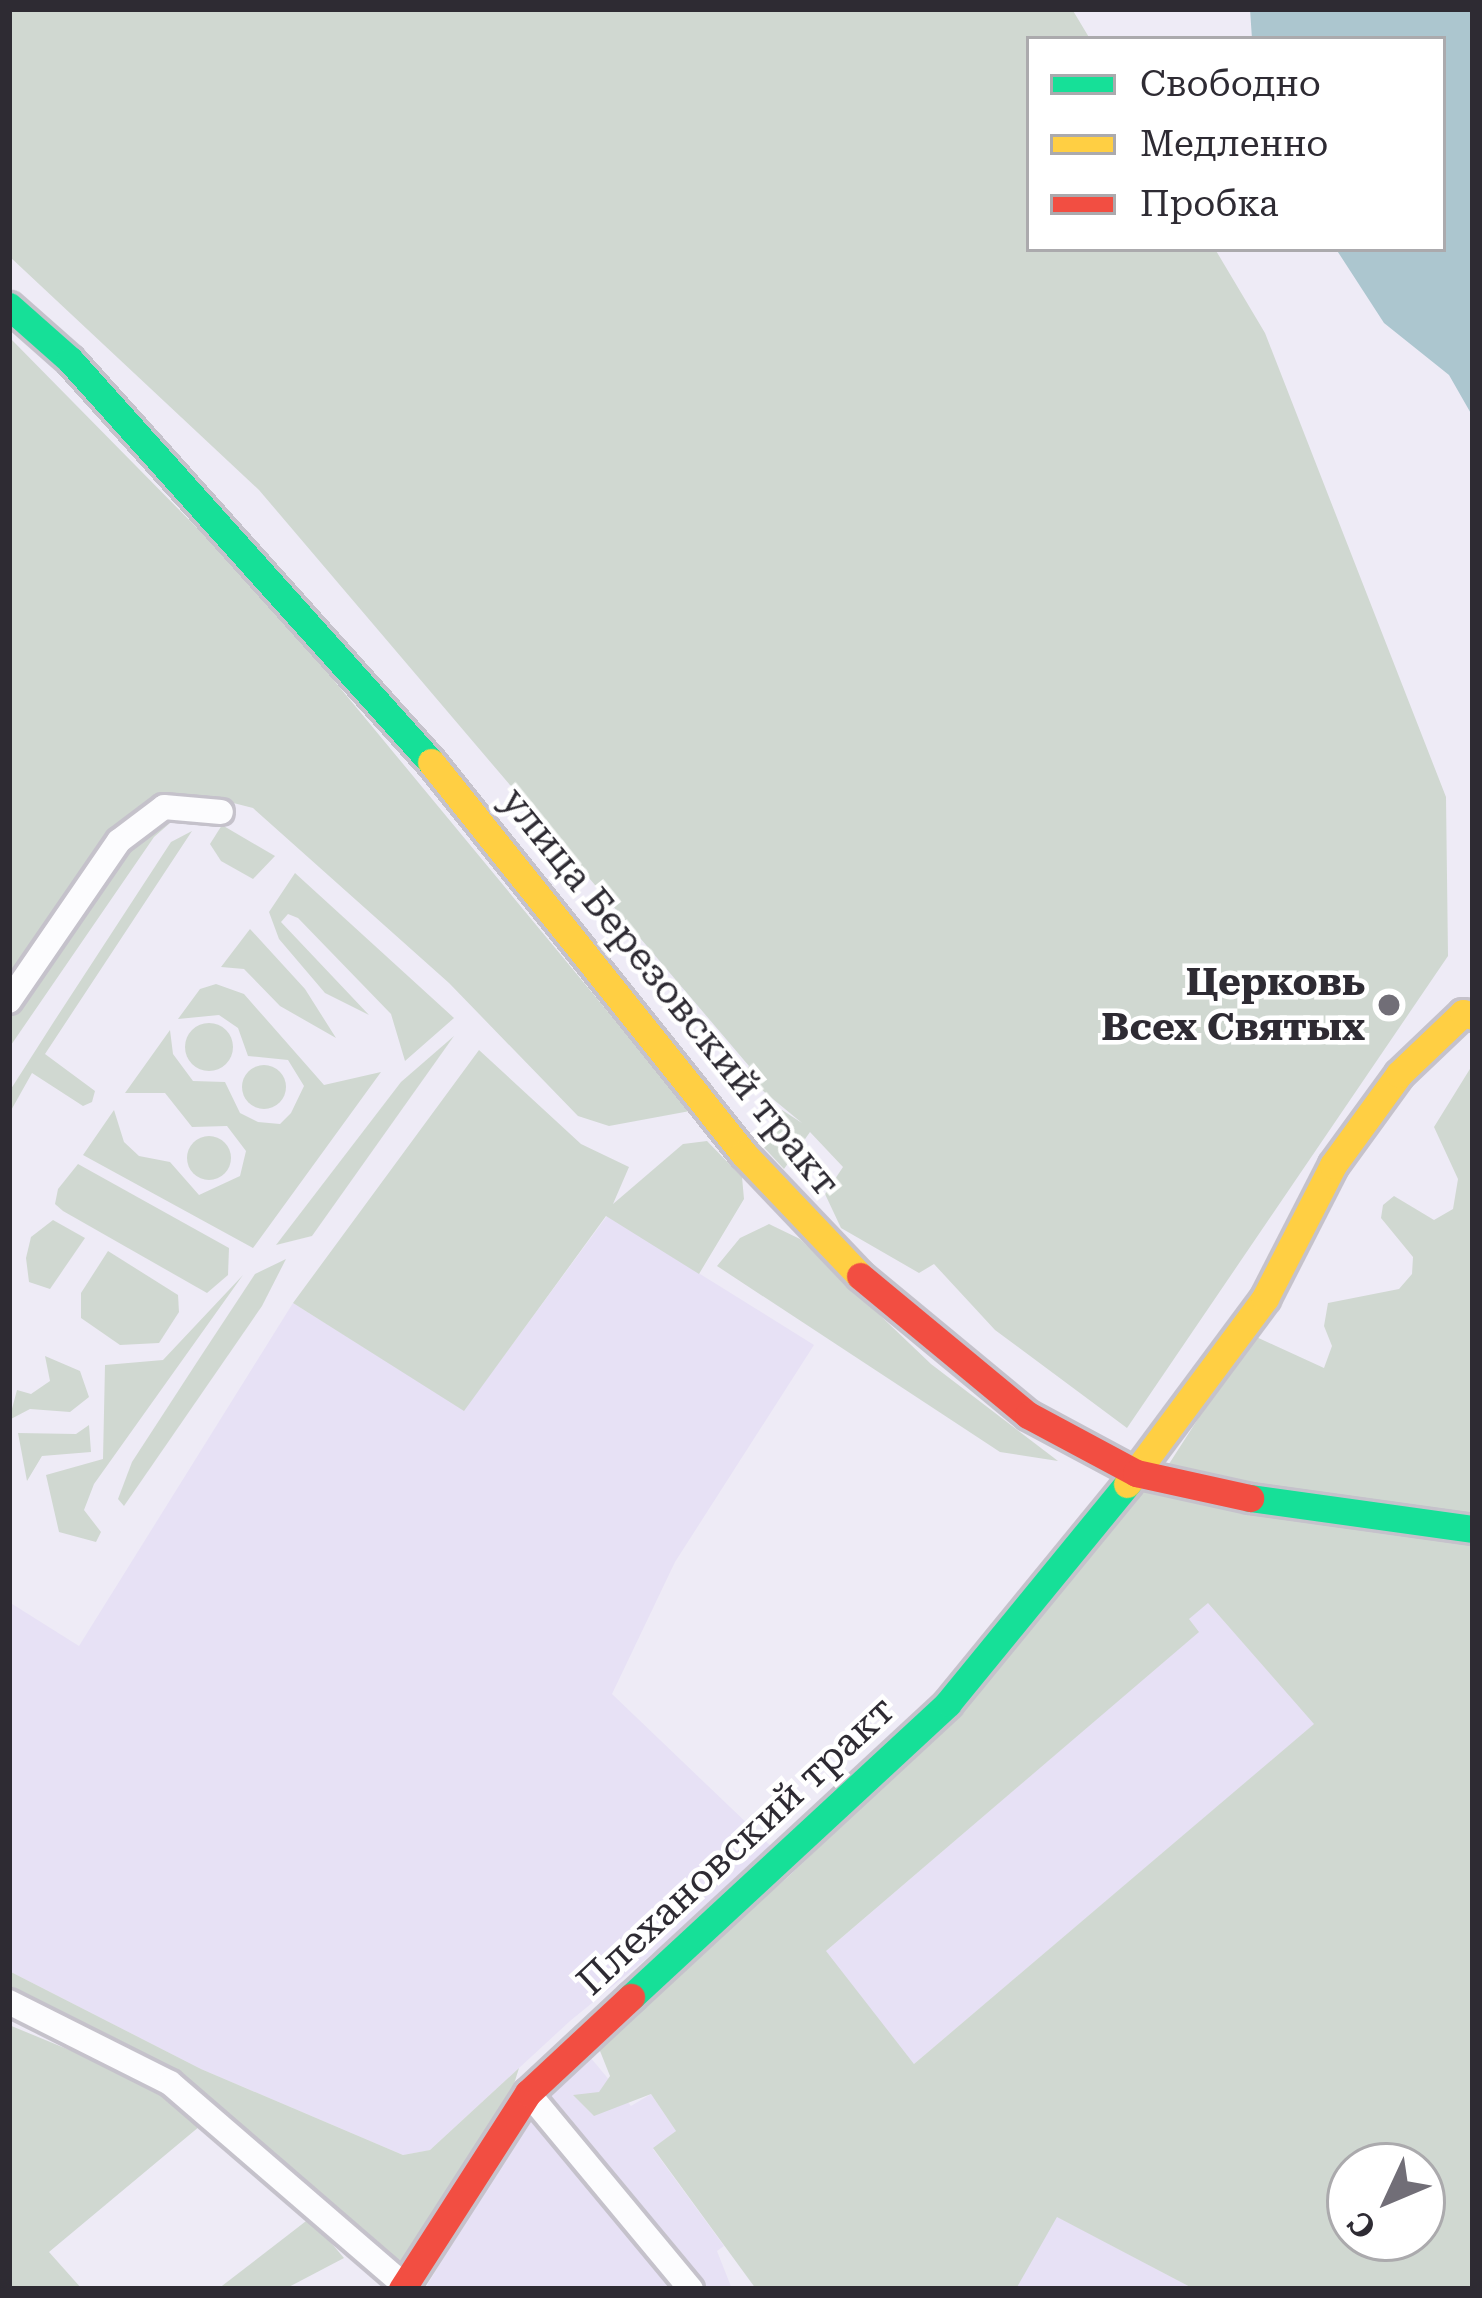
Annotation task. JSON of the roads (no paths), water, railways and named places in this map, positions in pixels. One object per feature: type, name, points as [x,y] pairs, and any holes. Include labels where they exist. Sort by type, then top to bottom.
[{"type":"main road","name":"улица Березовский тракт","points":[[9,306],[70,360],[403,726],[744,1154],[884,1301],[1028,1415],[1136,1473],[1255,1499],[1473,1529]]},
{"type":"main road","name":"Плехановский тракт","points":[[402,2286],[528,2092],[948,1702],[1136,1473],[1264,1298],[1333,1165],[1399,1074],[1463,1013],[1473,1016]]},
{"type":"street","points":[[9,1001],[119,841],[164,807],[221,812]]},
{"type":"street","points":[[9,2002],[170,2083],[402,2286]]},
{"type":"street","points":[[528,2092],[691,2289]]},
{"type":"water","points":[[1250,9],[1473,9],[1473,417],[1449,375],[1384,323],[1338,252],[1446,252],[1446,36],[1252,36]]},
{"type":"place","name":"Церковь Всех Святых","points":[[1389,1005]]}]
